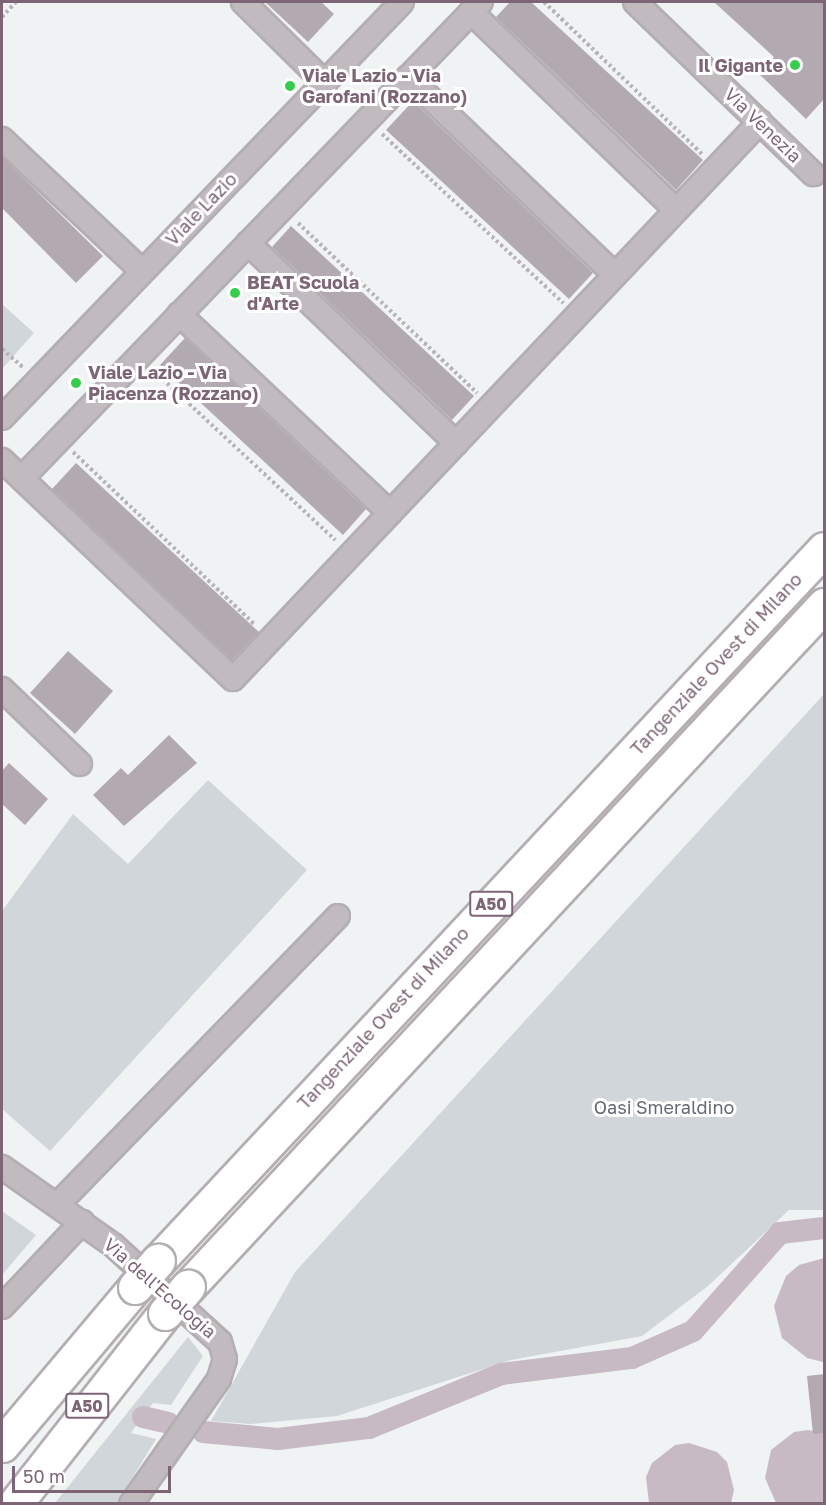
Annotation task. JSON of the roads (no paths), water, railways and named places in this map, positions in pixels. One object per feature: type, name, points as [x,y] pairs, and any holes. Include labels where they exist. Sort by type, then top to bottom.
[{"type":"highway","name":"Tangenziale Ovest di Milano","points":[[2,1445],[158,1261],[825,549]]},
{"type":"highway","name":"Tangenziale Ovest di Milano","points":[[15,1503],[188,1287],[825,605]]},
{"type":"street","points":[[243,2],[324,82]]},
{"type":"street","name":"Viale Lazio","points":[[2,418],[37,379],[402,2]]},
{"type":"street","name":"Via Venezia","points":[[642,4],[813,174]]},
{"type":"street","points":[[22,478],[476,7],[676,210]]},
{"type":"street","points":[[408,77],[615,275]]},
{"type":"street","points":[[2,460],[233,679],[760,122]]},
{"type":"street","points":[[2,139],[142,271]]},
{"type":"street","points":[[248,243],[456,443]]},
{"type":"street","points":[[179,314],[390,513]]},
{"type":"street","points":[[2,690],[80,764]]},
{"type":"street","points":[[57,1205],[338,916]]},
{"type":"street","name":"Via dell'Ecologia","points":[[2,1167],[82,1222],[220,1342],[225,1359],[219,1379],[130,1503]]},
{"type":"street","points":[[2,1307],[82,1222]]},
{"type":"waterway","points":[[203,1432],[278,1439],[369,1428],[501,1374],[632,1358],[693,1331],[780,1233],[824,1228]]},
{"type":"waterway","points":[[143,1417],[168,1423]]},
{"type":"place","name":"Il Gigante","points":[[795,65]]},
{"type":"place","name":"Viale Lazio - Via Garofani (Rozzano)","points":[[290,86]]},
{"type":"place","name":"BEAT Scuola d'Arte","points":[[235,293]]},
{"type":"place","name":"Viale Lazio - Via Piacenza (Rozzano)","points":[[76,383]]},
{"type":"park label","name":"Oasi Smeraldino","points":[[664,1107]]}]
